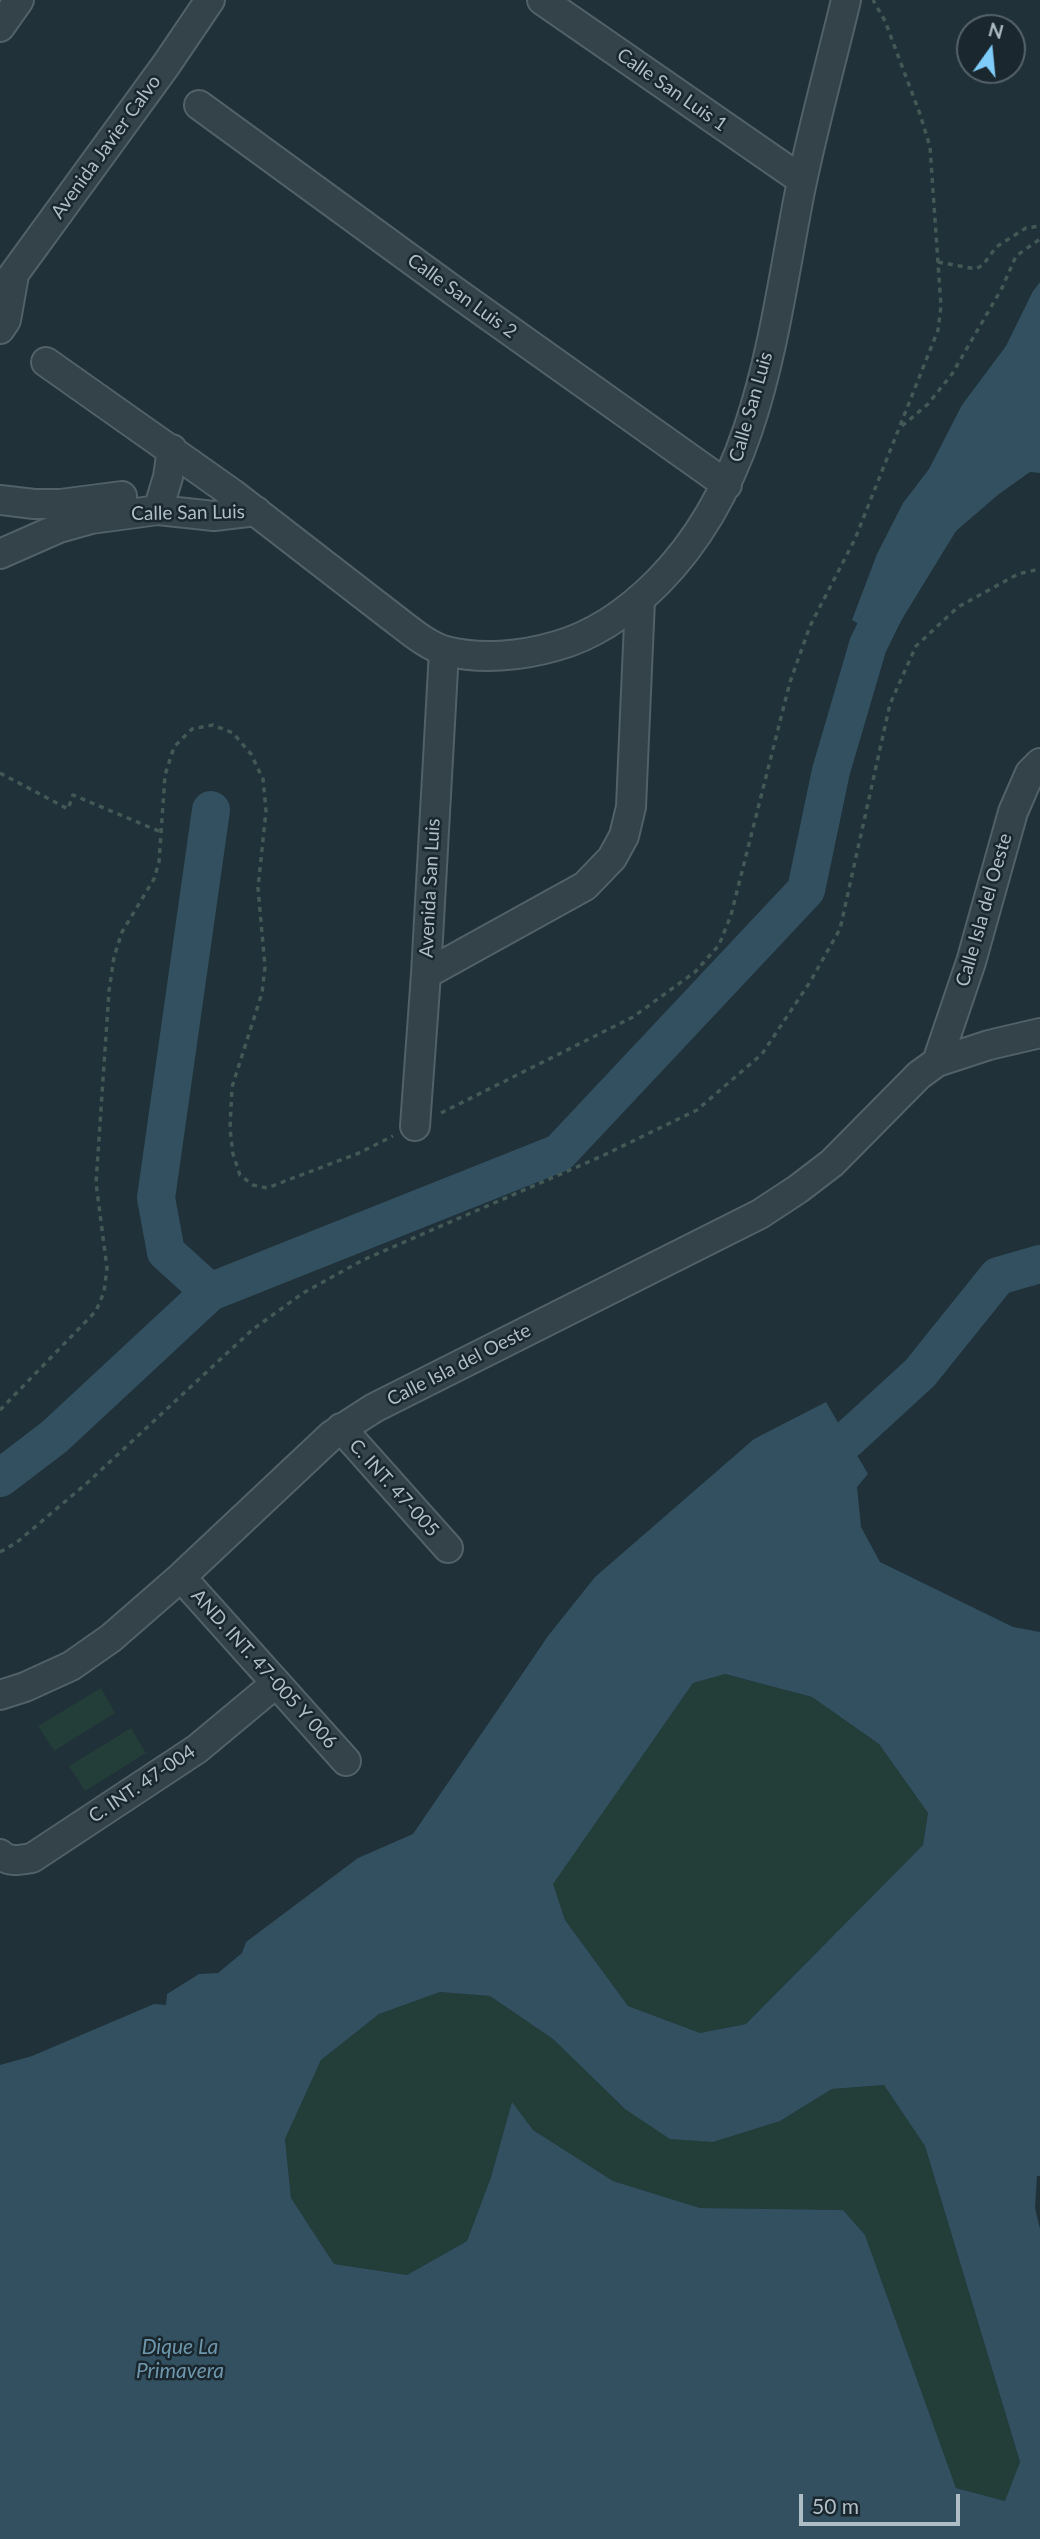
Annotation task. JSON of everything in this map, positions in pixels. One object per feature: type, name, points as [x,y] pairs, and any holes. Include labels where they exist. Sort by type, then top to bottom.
[{"type":"street","name":"Avenida Javier Calvo","points":[[10,275],[210,0]]},
{"type":"street","name":"Calle San Luis 1","points":[[542,0],[802,180]]},
{"type":"street","name":"Calle San Luis","points":[[46,362],[172,449],[392,617],[444,651],[484,655],[528,654],[568,643],[597,629],[640,600],[675,565],[701,532],[727,485],[747,436],[762,385],[802,180],[846,0]]},
{"type":"street","name":"Calle San Luis 2","points":[[199,105],[442,283],[727,485]]},
{"type":"street","points":[[0,329],[6,320],[10,275]]},
{"type":"street","points":[[160,502],[168,477],[172,449]]},
{"type":"street","name":"Calle San Luis","points":[[0,554],[59,528],[91,519],[160,502],[233,494]]},
{"type":"street","name":"Calle San Luis","points":[[0,500],[60,504],[105,497],[160,502],[214,516],[256,512]]},
{"type":"street","points":[[426,974],[585,886],[612,858],[624,836],[631,807],[640,600]]},
{"type":"street","name":"Avenida San Luis","points":[[415,1126],[444,651]]},
{"type":"street","name":"Calle Isla del Oeste","points":[[937,1062],[971,962],[1013,812],[1030,773],[1040,763]]},
{"type":"street","name":"Calle Isla del Oeste","points":[[0,1695],[71,1666],[111,1638],[181,1577],[341,1428],[390,1399],[760,1214],[832,1163],[919,1075],[937,1062],[989,1045],[1040,1033]]},
{"type":"street","name":"C. INT. 47-005","points":[[341,1428],[448,1548]]},
{"type":"street","name":"AND. INT. 47-005 Y 006","points":[[181,1577],[346,1760]]},
{"type":"street","name":"C. INT. 47-004","points":[[0,1854],[5,1859],[18,1861],[32,1858],[197,1749],[275,1684]]},
{"type":"path","points":[[0,1410],[96,1311],[104,1292],[107,1268],[96,1183],[109,991],[114,957],[122,932],[154,879],[159,862],[165,775],[174,747],[192,729],[213,725],[233,733],[251,754],[263,779],[266,811],[258,888],[265,967],[262,993],[232,1087],[230,1129],[233,1154],[240,1175],[253,1185],[267,1188],[359,1153],[633,1017],[695,972],[719,945],[731,915],[800,650],[855,539],[938,330],[941,306],[930,147],[885,21],[873,0]]},
{"type":"path","points":[[937,262],[976,269],[983,265],[996,247],[1026,228],[1040,226]]},
{"type":"path","points":[[899,428],[928,404],[952,374],[1002,288],[1016,256],[1040,239]]},
{"type":"path","points":[[0,1552],[16,1543],[87,1483],[253,1330],[303,1293],[363,1260],[602,1156],[697,1110],[762,1054],[810,982],[839,929],[890,704],[916,646],[958,607],[1018,573],[1040,569]]},
{"type":"path","points":[[0,773],[68,808],[73,795],[161,832]]},
{"type":"green space","points":[[724,1674],[812,1697],[879,1744],[928,1813],[923,1845],[746,2024],[700,2033],[628,2006],[565,1920],[552,1884],[693,1683]]},
{"type":"green space","points":[[101,1688],[115,1713],[54,1751],[38,1726]]},
{"type":"green space","points":[[131,1728],[146,1753],[85,1791],[69,1766]]},
{"type":"green space","points":[[440,1992],[490,1996],[553,2039],[625,2109],[780,2121],[832,2089],[884,2085],[925,2146],[1020,2463],[1005,2501],[956,2488],[865,2235],[843,2210],[700,2208],[613,2181],[533,2130],[512,2103],[491,2177],[467,2241],[407,2275],[334,2264],[291,2198],[285,2139],[321,2060],[379,2014]]},
{"type":"water","points":[[1040,282],[1040,473],[1030,472],[999,494],[956,531],[888,642],[852,620],[877,554],[903,503],[929,469],[962,405],[1006,346]]},
{"type":"water","name":"Dique La Primavera","points":[[826,1402],[868,1474],[857,1487],[861,1527],[880,1562],[1013,1627],[1040,1632],[1040,2176],[1037,2176],[1035,2208],[1040,2229],[1040,2539],[0,2539],[0,2065],[32,2056],[154,2004],[166,2005],[167,1994],[199,1974],[218,1973],[242,1953],[246,1942],[358,1858],[413,1834],[548,1636],[595,1577],[754,1439]],"holes":[[[725,1674],[812,1697],[879,1744],[928,1813],[923,1845],[746,2024],[700,2033],[628,2006],[565,1920],[553,1884],[693,1683]],[[440,1992],[490,1996],[553,2039],[625,2109],[670,2139],[713,2142],[780,2121],[832,2089],[884,2085],[925,2146],[1020,2462],[1005,2501],[956,2488],[865,2235],[843,2210],[700,2208],[613,2181],[533,2130],[512,2102],[491,2177],[467,2241],[407,2275],[334,2264],[291,2198],[285,2139],[321,2060],[379,2014]]]},
{"type":"waterway","points":[[211,810],[156,1198],[166,1252],[210,1292],[559,1153],[806,890],[831,771],[868,645],[896,588]]},
{"type":"waterway","points":[[847,1440],[920,1373],[998,1276],[1040,1264]]},
{"type":"waterway","points":[[0,1478],[54,1437],[210,1292]]}]
